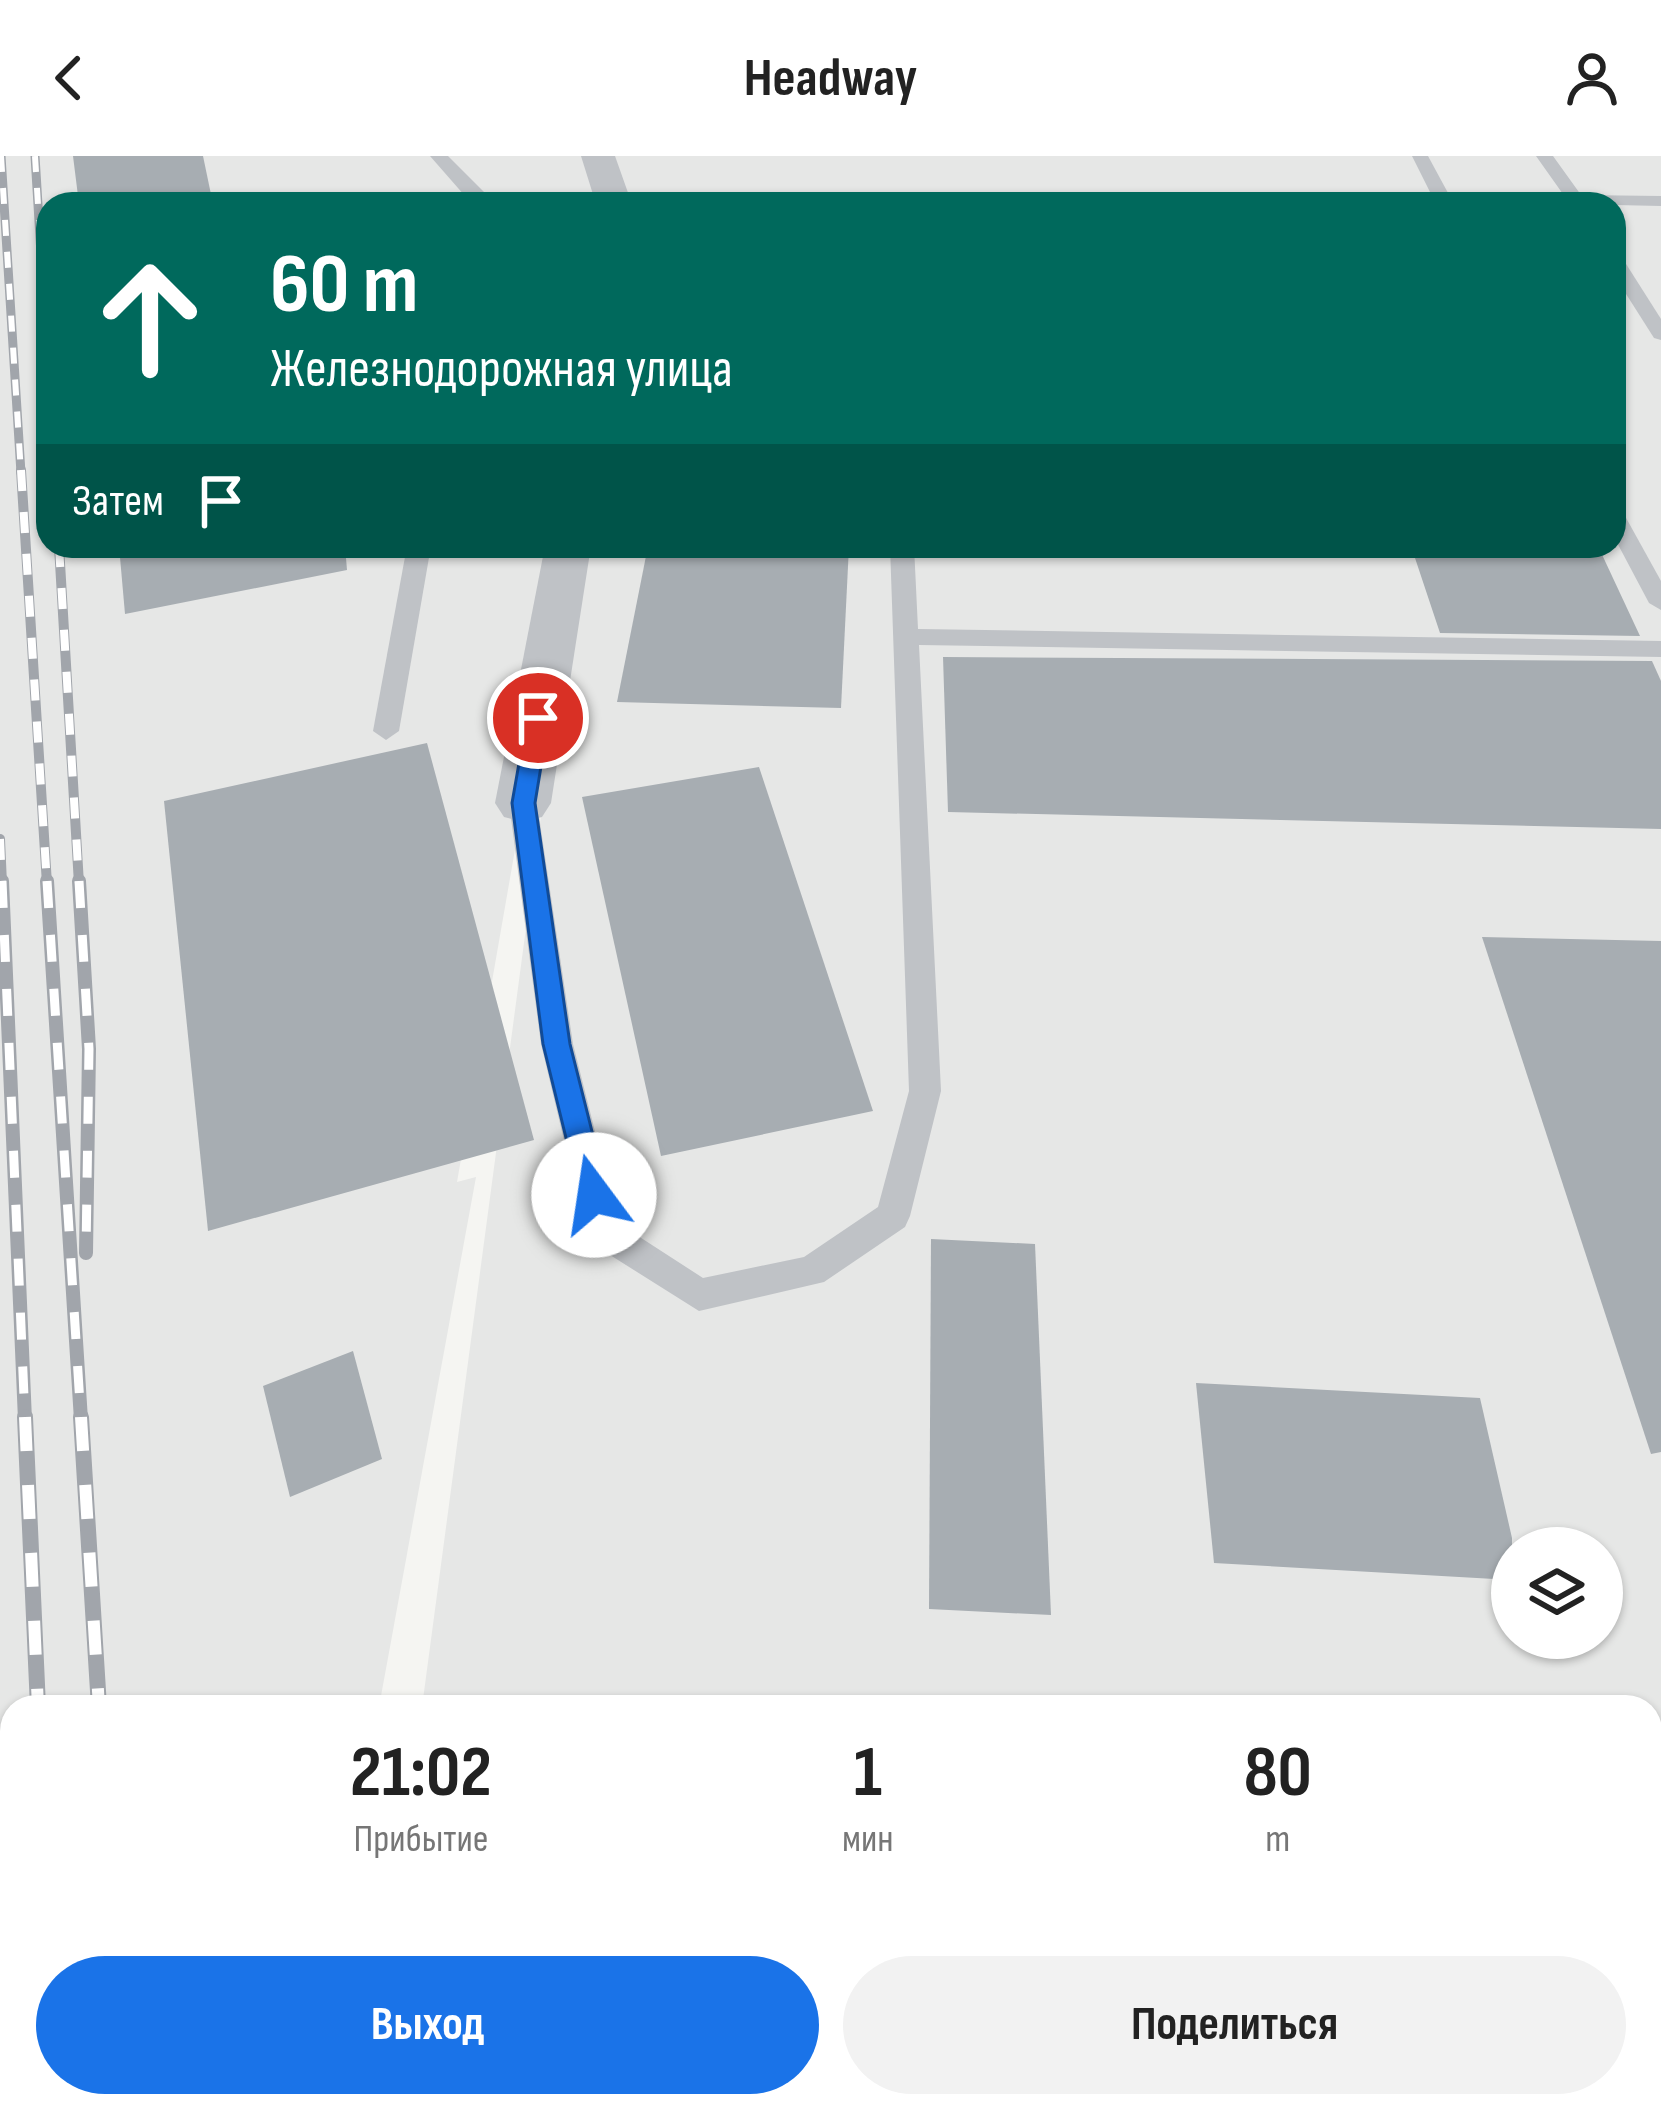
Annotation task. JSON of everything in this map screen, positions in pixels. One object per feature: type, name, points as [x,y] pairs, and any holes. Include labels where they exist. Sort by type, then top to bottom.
[{"type":"street","points":[[598,156],[610,192]]},
{"type":"street","points":[[523,803],[566,558]]},
{"type":"lane","points":[[438,156],[475,192]]},
{"type":"lane","points":[[1420,156],[1439,192]]},
{"type":"lane","points":[[1544,156],[1571,192]]},
{"type":"lane","points":[[1626,201],[1661,201]]},
{"type":"lane","points":[[1627,281],[1661,281]]},
{"type":"lane","points":[[1627,281],[1661,334]]},
{"type":"lane","points":[[1626,538],[1661,603]]},
{"type":"lane","points":[[386,730],[417,558]]},
{"type":"lane","points":[[523,803],[556,1044],[603,1232],[699,1295],[812,1271],[893,1216],[925,1091],[902,558]]},
{"type":"lane","points":[[903,637],[1661,649]]},
{"type":"shaded area","points":[[0,156],[1661,156],[1661,1695],[424,1695],[575,558],[1626,558],[1626,192],[36,192],[36,558],[566,558],[457,1182],[476,1177],[381,1695],[0,1695]]},
{"type":"building","points":[[73,156],[203,156],[210,192],[78,192]]},
{"type":"building","points":[[120,558],[346,558],[347,570],[125,614]]},
{"type":"building","points":[[646,558],[848,558],[841,708],[617,702]]},
{"type":"building","points":[[1415,558],[1604,558],[1640,636],[1440,633]]},
{"type":"building","points":[[943,657],[1652,661],[1661,681],[1661,829],[948,812]]},
{"type":"building","points":[[427,743],[534,1140],[208,1231],[164,801]]},
{"type":"building","points":[[759,767],[873,1111],[661,1156],[582,797]]},
{"type":"building","points":[[1482,937],[1661,941],[1661,1452],[1651,1454]]},
{"type":"building","points":[[931,1239],[1035,1244],[1051,1615],[929,1609]]},
{"type":"building","points":[[353,1351],[382,1459],[290,1497],[263,1386]]},
{"type":"building","points":[[1196,1383],[1480,1398],[1509,1527],[1491,1527],[1491,1579],[1214,1563]]},
{"type":"railway","points":[[1,156],[21,473]]},
{"type":"railway","points":[[35,156],[37,192]]},
{"type":"railway","points":[[21,470],[47,884]]},
{"type":"railway","points":[[60,558],[79,884]]},
{"type":"railway","points":[[0,839],[2,884]]},
{"type":"railway","points":[[2,881],[25,1420]]},
{"type":"railway","points":[[47,881],[81,1420]]},
{"type":"railway","points":[[79,881],[89,1049],[86,1253]]},
{"type":"railway","points":[[25,1417],[37,1695]]},
{"type":"railway","points":[[81,1417],[98,1695]]},
{"type":"route","points":[[538,718],[523,803],[556,1044],[594,1195]]}]
